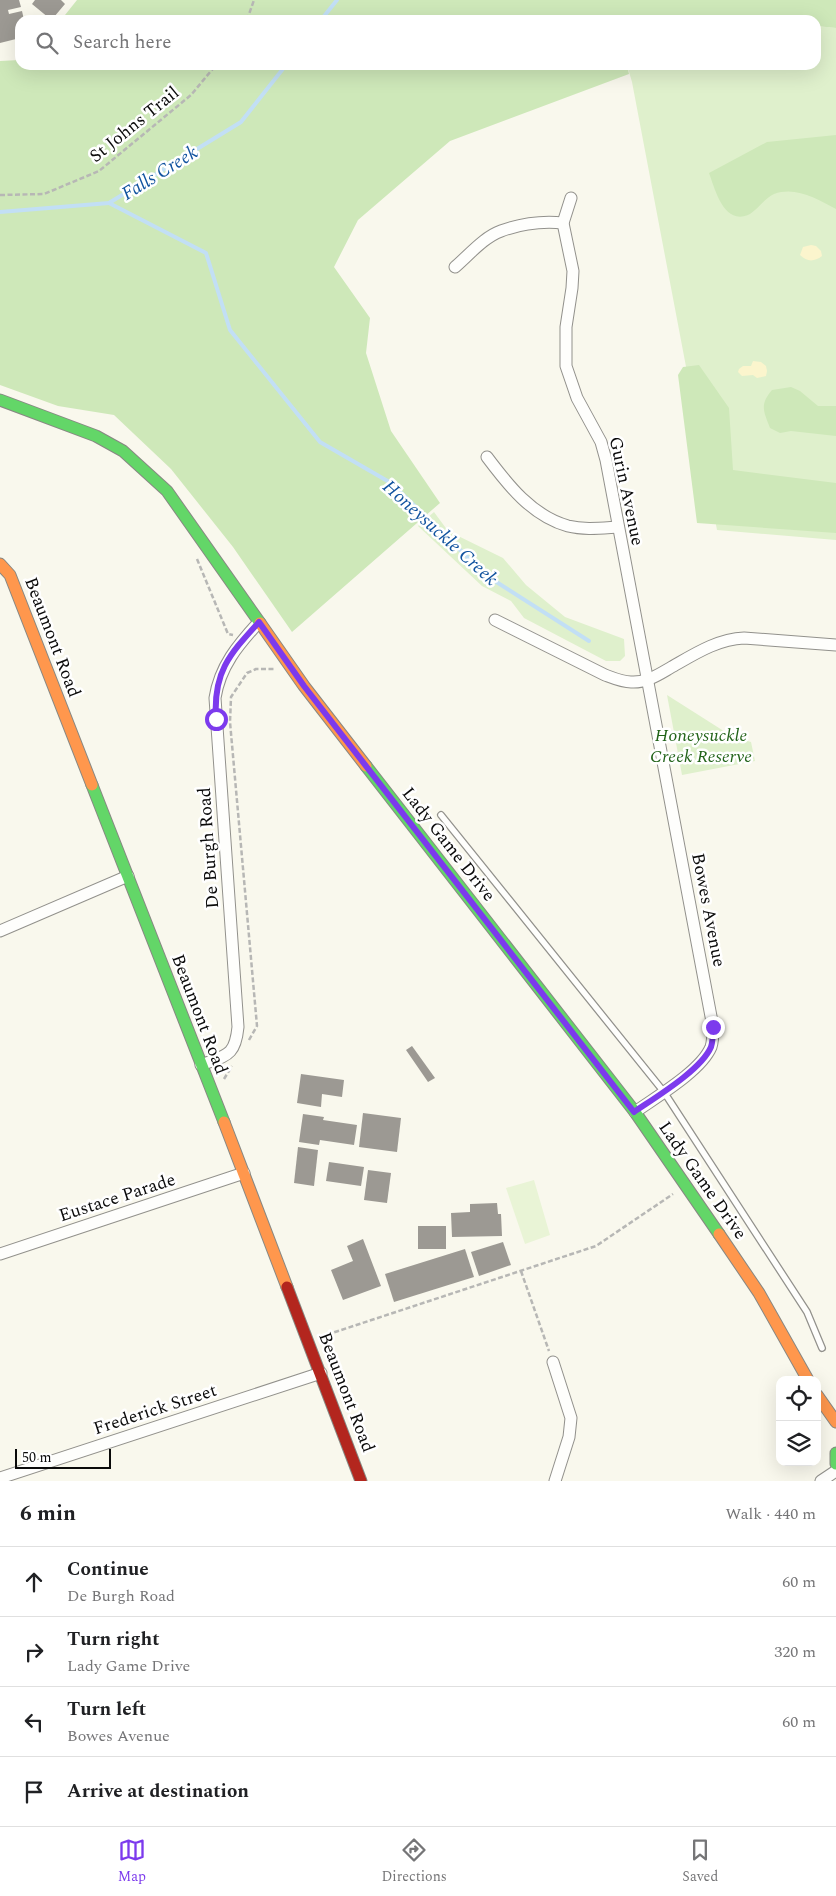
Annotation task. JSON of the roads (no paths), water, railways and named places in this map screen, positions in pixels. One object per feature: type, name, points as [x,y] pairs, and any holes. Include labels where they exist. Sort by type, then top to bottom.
[{"type":"main road","name":"Lady Game Drive","points":[[0,400],[96,436],[123,451],[167,491],[310,694],[634,1112],[759,1293],[806,1376]]},
{"type":"main road","name":"Beaumont Road","points":[[0,564],[10,575],[322,1373],[361,1481]]},
{"type":"main road","points":[[821,1401],[836,1422]]},
{"type":"main road","points":[[836,1453],[836,1464]]},
{"type":"street","name":"Gurin Avenue","points":[[571,198],[563,222],[573,271],[566,327],[566,366],[577,398],[601,442],[606,460],[648,680]]},
{"type":"street","points":[[455,267],[478,246],[500,231],[545,221],[563,222]]},
{"type":"street","points":[[488,457],[506,482],[530,506],[548,518],[568,526],[593,529],[618,527]]},
{"type":"street","points":[[495,620],[617,680],[631,682],[648,680],[698,652],[732,638],[836,645]]},
{"type":"street","name":"De Burgh Road","points":[[201,1065],[234,1049],[238,1027],[215,698],[223,668],[235,648],[259,622]]},
{"type":"street","name":"Bowes Avenue","points":[[634,1112],[664,1092],[705,1058],[712,1045],[713,1027],[648,680]]},
{"type":"street","points":[[0,931],[128,876]]},
{"type":"street","name":"Eustace Parade","points":[[0,1254],[244,1173]]},
{"type":"street","points":[[553,1362],[570,1418],[569,1437],[555,1481]]},
{"type":"street","name":"Frederick Street","points":[[0,1478],[322,1373]]},
{"type":"street","points":[[821,1481],[836,1471]]},
{"type":"lane","name":"Lady Game Drive","points":[[441,815],[664,1092],[807,1312],[822,1348]]},
{"type":"waterway","name":"Falls Creek","points":[[325,15],[337,0]]},
{"type":"waterway","name":"Falls Creek","points":[[0,212],[109,203],[241,122],[282,70]]},
{"type":"waterway","name":"Honeysuckle Creek","points":[[109,203],[206,253],[230,330],[320,442],[391,483],[487,576],[589,641]]},
{"type":"park label","name":"Honeysuckle Creek Reserve","points":[[701,745]]}]
